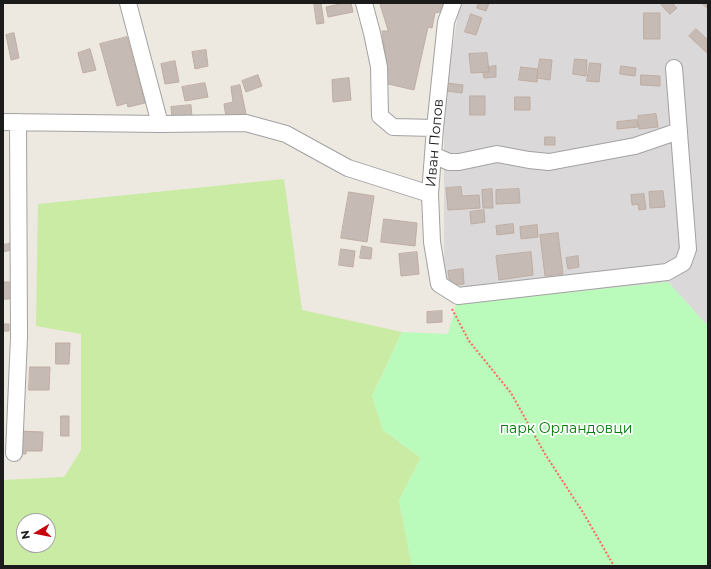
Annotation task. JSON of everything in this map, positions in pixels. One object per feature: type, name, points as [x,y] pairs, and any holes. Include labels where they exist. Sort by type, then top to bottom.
[{"type":"street","points":[[128,3],[160,124]]},
{"type":"street","points":[[364,3],[379,67],[380,116],[393,126],[436,128]]},
{"type":"street","name":"Иван Попов","points":[[453,3],[446,22],[430,194],[432,242],[439,284],[458,296],[667,272],[683,263],[688,249],[679,131]]},
{"type":"street","points":[[433,155],[449,162],[458,162],[497,154],[549,162],[635,146],[679,131],[674,68]]},
{"type":"street","points":[[14,453],[19,337],[10,122],[160,124],[246,123],[286,134],[348,168],[430,194]]},
{"type":"path","points":[[449,303],[469,341],[511,393],[545,454],[584,514],[614,566]]},
{"type":"shaded area","points":[[460,3],[708,3],[708,326],[668,282],[456,304],[444,278],[444,100]]},
{"type":"green space","points":[[284,179],[302,310],[402,332],[372,396],[383,430],[421,458],[399,500],[412,566],[3,566],[3,480],[64,477],[81,450],[81,334],[36,326],[38,204]]},
{"type":"green space","name":"парк Орландовци","points":[[668,282],[708,326],[708,566],[412,566],[399,500],[421,458],[383,430],[372,396],[402,332],[448,334],[456,304]]},
{"type":"building","points":[[314,3],[321,3],[324,23],[317,24]]},
{"type":"building","points":[[340,3],[351,3],[353,12],[328,17],[326,7]]},
{"type":"building","points":[[380,3],[442,3],[444,11],[435,13],[432,28],[428,27],[414,90],[384,83],[387,69],[382,31],[388,31]]},
{"type":"building","points":[[479,3],[489,3],[486,11],[477,8]]},
{"type":"building","points":[[660,3],[672,3],[677,8],[670,14]]},
{"type":"building","points":[[702,3],[708,3],[708,9]]},
{"type":"building","points":[[644,13],[660,13],[660,39],[644,39]]},
{"type":"building","points":[[471,14],[482,18],[476,35],[465,32]]},
{"type":"building","points":[[696,29],[708,40],[707,53],[689,36]]},
{"type":"building","points":[[14,33],[19,58],[11,60],[6,35]]},
{"type":"building","points":[[127,37],[145,103],[128,107],[127,103],[117,106],[100,44]]},
{"type":"building","points":[[90,49],[96,70],[83,73],[78,53]]},
{"type":"building","points":[[206,50],[208,66],[195,69],[192,52]]},
{"type":"building","points":[[487,53],[489,72],[471,73],[469,54]]},
{"type":"building","points":[[540,59],[552,60],[550,80],[537,78]]},
{"type":"building","points":[[575,59],[587,60],[586,76],[573,74]]},
{"type":"building","points":[[175,61],[179,82],[165,84],[161,64]]},
{"type":"building","points":[[590,63],[601,64],[599,82],[587,81]]},
{"type":"building","points":[[496,66],[496,77],[484,78],[483,72],[489,72],[488,67]]},
{"type":"building","points":[[621,66],[636,68],[635,76],[620,74]]},
{"type":"building","points":[[521,67],[538,69],[537,82],[519,80]]},
{"type":"building","points":[[258,75],[262,86],[246,92],[242,81]]},
{"type":"building","points":[[641,75],[660,76],[660,86],[641,85]]},
{"type":"building","points":[[349,78],[351,100],[333,102],[332,80]]},
{"type":"building","points":[[205,83],[208,97],[185,101],[182,87]]},
{"type":"building","points":[[447,83],[463,85],[462,93],[446,91]]},
{"type":"building","points":[[240,85],[246,114],[226,117],[224,104],[233,102],[231,87]]},
{"type":"building","points":[[470,96],[485,96],[485,115],[470,115]]},
{"type":"building","points":[[515,97],[530,97],[530,110],[515,110]]},
{"type":"building","points":[[191,105],[192,117],[172,118],[171,107]]},
{"type":"building","points":[[656,114],[658,127],[639,129],[638,116]]},
{"type":"building","points":[[637,120],[638,127],[617,129],[617,122]]},
{"type":"building","points":[[545,137],[555,137],[555,145],[545,145]]},
{"type":"building","points":[[461,187],[462,196],[479,195],[480,208],[448,210],[446,188]]},
{"type":"building","points":[[492,189],[493,208],[483,208],[482,190]]},
{"type":"building","points":[[519,189],[520,203],[496,204],[496,190]]},
{"type":"building","points":[[663,191],[665,207],[650,208],[649,192]]},
{"type":"building","points":[[349,192],[374,196],[367,242],[341,238]]},
{"type":"building","points":[[644,194],[646,209],[639,210],[638,204],[632,205],[631,195]]},
{"type":"building","points":[[484,210],[485,222],[471,224],[470,212]]},
{"type":"building","points":[[384,219],[417,223],[415,246],[381,242]]},
{"type":"building","points":[[513,224],[514,233],[497,235],[496,226]]},
{"type":"building","points":[[537,225],[538,237],[521,239],[520,227]]},
{"type":"building","points":[[558,233],[563,274],[545,276],[540,235]]},
{"type":"building","points":[[14,243],[15,249],[3,252],[3,245]]},
{"type":"building","points":[[362,246],[372,248],[371,259],[360,258]]},
{"type":"building","points":[[341,249],[355,251],[353,267],[339,265]]},
{"type":"building","points":[[417,252],[419,274],[401,276],[399,254]]},
{"type":"building","points":[[531,252],[533,275],[499,280],[496,256]]},
{"type":"building","points":[[578,256],[579,267],[568,269],[566,258]]},
{"type":"building","points":[[463,269],[464,284],[450,285],[448,271]]},
{"type":"building","points":[[3,282],[15,282],[15,299],[3,299]]},
{"type":"building","points":[[442,311],[442,322],[427,323],[427,312]]},
{"type":"building","points":[[3,324],[9,324],[9,331],[3,331]]},
{"type":"building","points":[[56,343],[70,343],[69,364],[56,364]]},
{"type":"building","points":[[30,367],[50,367],[49,390],[29,390]]},
{"type":"building","points":[[61,416],[69,416],[69,436],[61,436]]},
{"type":"building","points":[[19,431],[43,432],[42,451],[26,451],[26,454],[18,454]]}]
